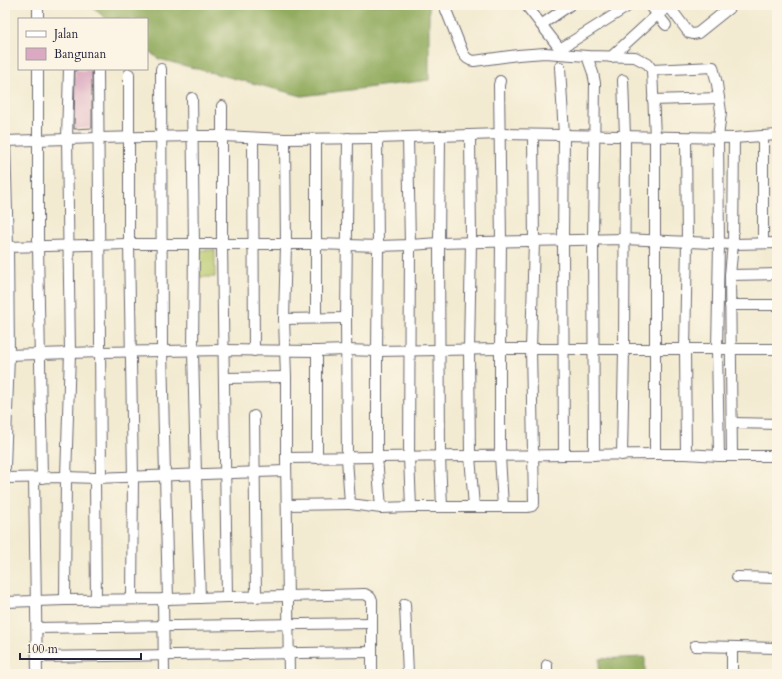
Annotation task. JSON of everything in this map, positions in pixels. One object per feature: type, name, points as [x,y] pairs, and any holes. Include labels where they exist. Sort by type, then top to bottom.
[{"type":"street","points":[[444,5],[463,53],[470,61],[474,62],[525,54],[562,52],[587,56],[638,58],[648,64],[652,70],[655,137],[654,454]]},
{"type":"street","points":[[526,5],[562,52]]},
{"type":"street","points":[[541,25],[570,5]]},
{"type":"street","points":[[562,52],[630,5]]},
{"type":"street","points":[[650,5],[666,25]]},
{"type":"street","points":[[611,57],[658,14],[670,6],[689,33],[693,34],[698,33],[733,5]]},
{"type":"street","points":[[587,56],[595,83],[593,239],[594,455]]},
{"type":"street","points":[[560,67],[564,135],[564,455]]},
{"type":"street","points":[[652,70],[713,67],[718,84],[721,112],[718,138],[719,244],[717,349],[719,456]]},
{"type":"street","points":[[161,69],[160,137],[162,351],[165,476],[165,599],[163,626],[164,674]]},
{"type":"street","points":[[37,674],[36,600],[40,354],[38,246],[38,70]]},
{"type":"street","points":[[65,600],[66,477],[70,353],[67,138],[69,70]]},
{"type":"street","points":[[96,600],[100,352],[98,70]]},
{"type":"street","points":[[129,74],[130,352],[133,477],[132,599]]},
{"type":"street","points":[[622,455],[625,136],[623,80]]},
{"type":"street","points":[[500,81],[500,456],[503,507]]},
{"type":"street","points":[[192,98],[194,244],[193,351],[200,598]]},
{"type":"street","points":[[653,100],[719,98]]},
{"type":"street","points":[[222,106],[222,244],[227,597]]},
{"type":"street","points":[[5,467],[7,247],[5,141],[67,138],[192,136],[316,139],[500,134],[686,138],[734,138],[777,135]]},
{"type":"street","points":[[470,135],[470,456],[474,507]]},
{"type":"street","points":[[287,505],[350,504],[381,508],[527,507],[532,506],[534,503],[531,349],[534,241],[533,135]]},
{"type":"street","points":[[440,136],[440,457],[442,507]]},
{"type":"street","points":[[763,136],[763,243]]},
{"type":"street","points":[[408,137],[410,245],[409,457],[411,507]]},
{"type":"street","points":[[253,138],[254,351]]},
{"type":"street","points":[[348,138],[346,350],[347,458],[350,504]]},
{"type":"street","points":[[377,138],[377,457],[381,508]]},
{"type":"street","points":[[686,138],[686,454]]},
{"type":"street","points":[[732,455],[730,275],[733,244],[734,138]]},
{"type":"street","points":[[285,139],[286,245],[284,319],[289,674]]},
{"type":"street","points":[[316,139],[316,318]]},
{"type":"street","points":[[7,247],[99,244],[317,244],[378,246],[593,239],[655,240],[719,244],[777,243]]},
{"type":"street","points":[[730,275],[777,274]]},
{"type":"street","points":[[730,306],[777,305]]},
{"type":"street","points":[[284,319],[346,318]]},
{"type":"street","points":[[7,355],[224,350],[409,351],[500,349],[777,349]]},
{"type":"street","points":[[317,351],[317,458]]},
{"type":"street","points":[[224,378],[286,377]]},
{"type":"street","points":[[254,416],[256,597]]},
{"type":"street","points":[[732,424],[777,424]]},
{"type":"street","points":[[286,458],[654,454],[777,456]]},
{"type":"street","points":[[5,478],[98,478],[286,471]]},
{"type":"street","points":[[737,577],[777,578]]},
{"type":"street","points":[[5,602],[36,600],[368,595],[372,600],[372,674]]},
{"type":"street","points":[[405,604],[408,674]]},
{"type":"street","points":[[37,628],[372,623]]},
{"type":"street","points":[[696,646],[777,648]]},
{"type":"street","points":[[732,648],[732,674]]},
{"type":"street","points":[[37,657],[372,652]]},
{"type":"green space","points":[[89,5],[429,5],[429,80],[302,96],[159,59],[148,51],[148,18],[106,18]]},
{"type":"green space","points":[[199,250],[215,250],[215,277],[200,277]]},
{"type":"green space","points":[[645,657],[645,674],[598,674],[600,659]]},
{"type":"building","points":[[75,70],[92,70],[92,128],[74,129]]}]
